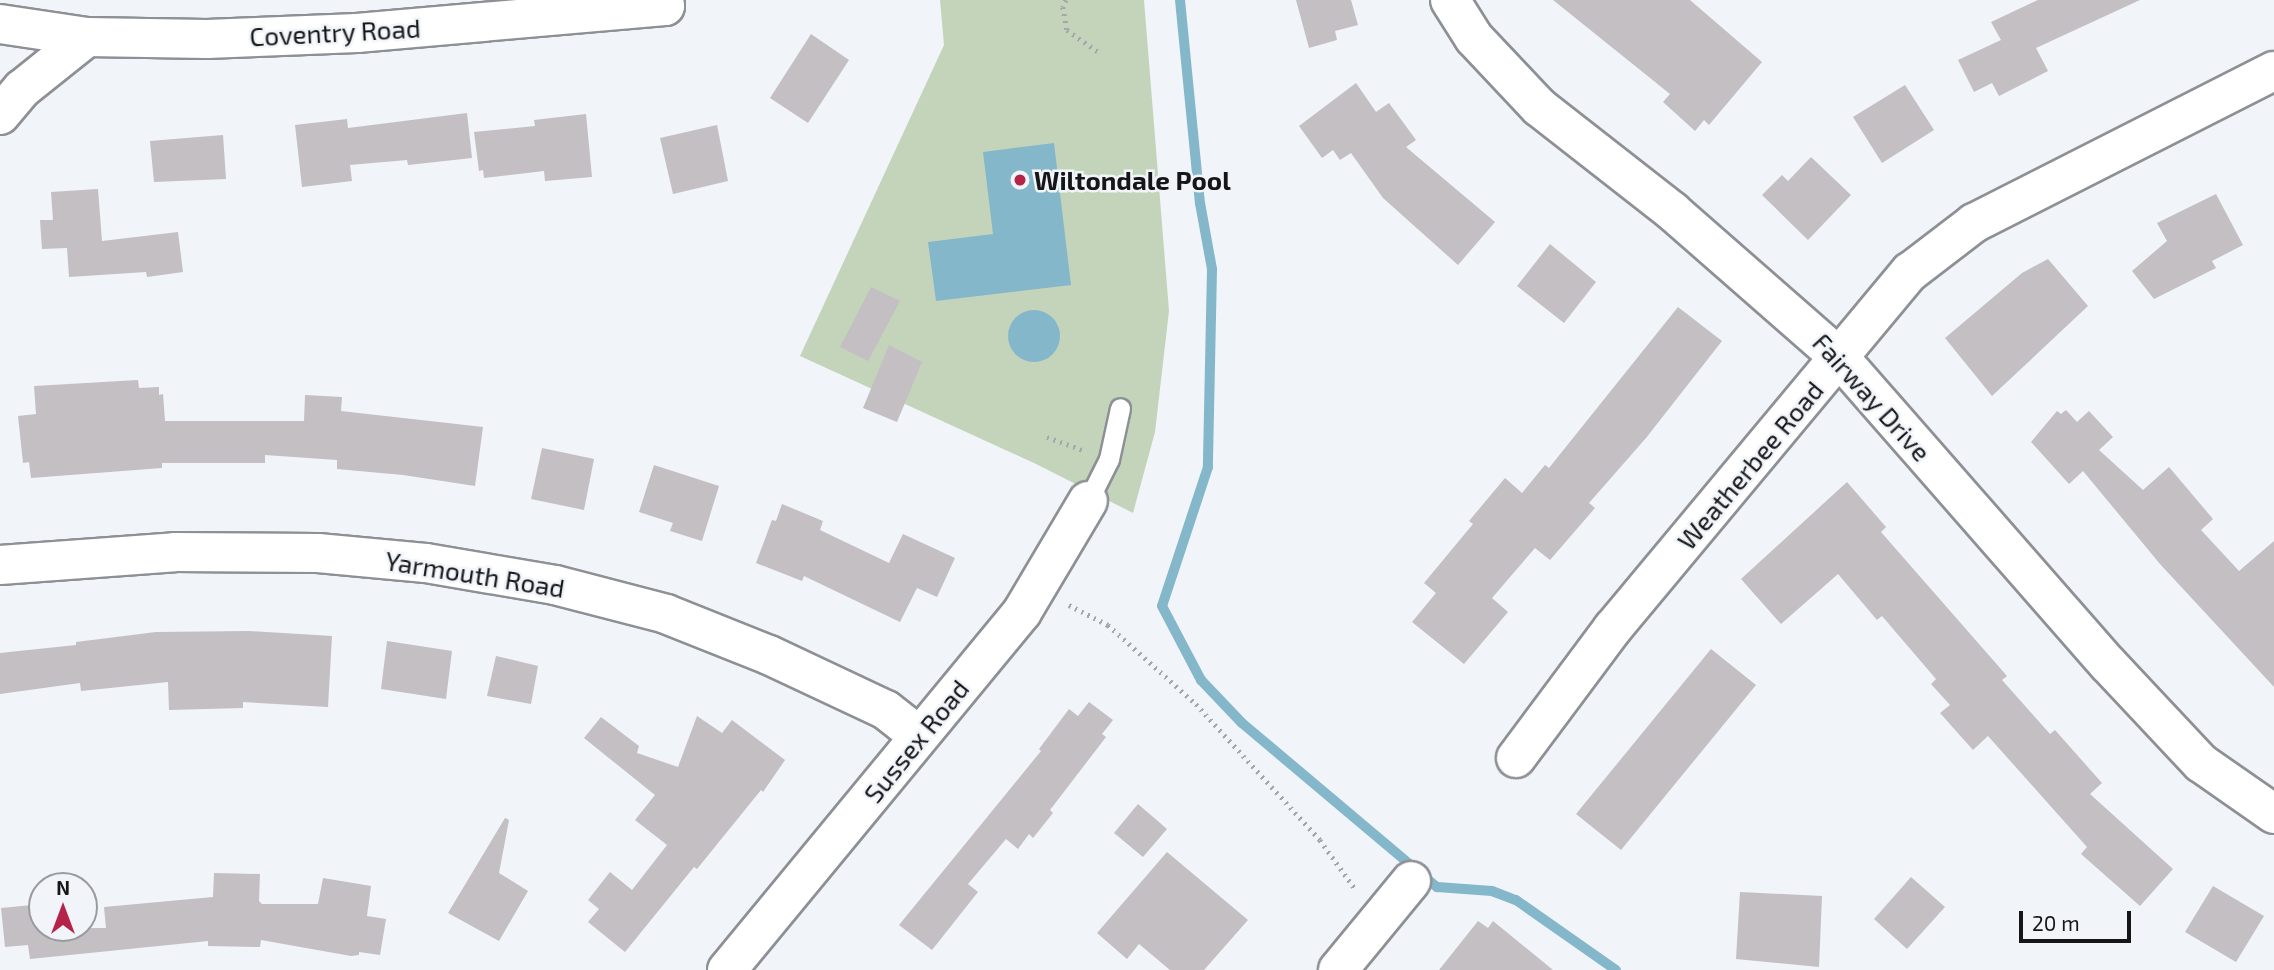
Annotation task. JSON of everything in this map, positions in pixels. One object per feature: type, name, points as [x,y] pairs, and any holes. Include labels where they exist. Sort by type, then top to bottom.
[{"type":"street","name":"Coventry Road","points":[[0,24],[87,37],[207,39],[357,33],[665,6],[664,0]]},
{"type":"street","name":"Fairway Drive","points":[[1450,0],[1474,38],[1539,107],[1672,211],[1839,357],[2108,664],[2201,762],[2274,814]]},
{"type":"street","points":[[0,115],[22,89],[87,37]]},
{"type":"street","name":"Weatherbee Road","points":[[1516,758],[1614,628],[1910,272],[1974,223],[2274,71]]},
{"type":"street","name":"Sussex Road","points":[[727,970],[1022,612],[1088,501]]},
{"type":"street","name":"Yarmouth Road","points":[[0,565],[175,552],[318,553],[426,563],[555,585],[666,614],[769,655],[886,710],[919,736]]},
{"type":"street","points":[[1338,970],[1411,881]]},
{"type":"lane","points":[[1088,501],[1109,459],[1120,408]]},
{"type":"path","points":[[1066,0],[1063,8],[1067,30],[1099,51]]},
{"type":"path","points":[[1047,437],[1109,459]]},
{"type":"path","points":[[1038,588],[1108,625],[1196,704],[1320,840],[1366,905],[1383,916]]},
{"type":"green space","name":"Wiltondale Pool","points":[[940,0],[1144,0],[1169,311],[1155,432],[1133,513],[1034,463],[800,356],[944,45]]},
{"type":"water","name":"Wiltondale Pool","points":[[1054,143],[1071,285],[936,301],[928,242],[993,234],[983,152]]},
{"type":"water","points":[[1034,310],[1053,317],[1060,336],[1053,355],[1034,362],[1015,355],[1008,336],[1015,317]]},
{"type":"building","points":[[1296,0],[1351,0],[1358,25],[1335,31],[1337,40],[1309,48]]},
{"type":"building","points":[[1553,0],[1690,0],[1762,62],[1709,125],[1704,120],[1695,131],[1663,102],[1670,94]]},
{"type":"building","points":[[2038,0],[2140,0],[2036,48],[2048,71],[1999,96],[1992,83],[1974,92],[1958,60],[2001,40],[1991,22]]},
{"type":"building","points":[[811,34],[849,60],[808,123],[770,98]]},
{"type":"building","points":[[1356,83],[1376,112],[1389,103],[1416,140],[1406,147],[1495,222],[1458,265],[1383,198],[1351,153],[1340,160],[1333,150],[1322,158],[1299,126]]},
{"type":"building","points":[[1905,85],[1934,130],[1882,163],[1853,117]]},
{"type":"building","points":[[467,113],[472,158],[408,165],[407,160],[350,165],[352,181],[302,187],[295,125],[347,119],[348,128]]},
{"type":"building","points":[[586,114],[592,177],[545,181],[544,171],[484,178],[483,170],[479,171],[474,132],[535,126],[534,120]]},
{"type":"building","points":[[717,125],[728,181],[673,194],[660,138]]},
{"type":"building","points":[[223,135],[226,179],[154,182],[150,141]]},
{"type":"building","points":[[1811,157],[1851,195],[1808,240],[1762,195],[1782,175],[1788,181]]},
{"type":"building","points":[[98,189],[102,241],[178,232],[183,272],[147,277],[146,272],[69,277],[67,248],[42,249],[40,220],[53,220],[51,192]]},
{"type":"building","points":[[2216,194],[2243,245],[2212,261],[2216,268],[2154,299],[2132,271],[2167,241],[2157,223]]},
{"type":"building","points":[[1550,244],[1596,282],[1564,323],[1517,286]]},
{"type":"building","points":[[2048,259],[2088,306],[1992,396],[1945,338],[2022,273]]},
{"type":"building","points":[[871,287],[900,301],[868,361],[840,347]]},
{"type":"building","points":[[1678,307],[1722,341],[1646,438],[1589,503],[1595,508],[1550,560],[1535,548],[1492,598],[1508,612],[1464,664],[1412,622],[1436,593],[1424,583],[1473,524],[1469,521],[1505,478],[1522,493],[1545,465],[1549,468]]},
{"type":"building","points":[[889,345],[922,362],[897,422],[863,408]]},
{"type":"building","points":[[138,380],[139,388],[159,387],[159,395],[163,394],[165,421],[304,421],[305,395],[342,397],[341,411],[483,427],[475,486],[403,475],[337,469],[337,460],[265,455],[265,463],[162,463],[162,468],[31,478],[29,462],[23,463],[18,416],[36,414],[34,386]]},
{"type":"building","points":[[2066,410],[2077,422],[2089,411],[2113,437],[2099,450],[2143,490],[2169,467],[2213,519],[2201,530],[2239,571],[2274,541],[2274,687],[2160,564],[2083,471],[2069,484],[2031,442],[2057,411],[2061,414]]},
{"type":"building","points":[[542,448],[594,459],[584,510],[531,499]]},
{"type":"building","points":[[654,465],[719,486],[702,541],[670,531],[673,523],[639,512]]},
{"type":"building","points":[[1847,482],[1886,527],[1881,532],[2007,676],[2002,680],[2050,734],[2055,730],[2102,783],[2090,794],[2173,869],[2140,906],[2081,854],[2087,847],[1988,736],[1973,750],[1940,713],[1950,705],[1931,684],[1936,679],[1882,616],[1877,620],[1838,574],[1781,624],[1741,579]]},
{"type":"building","points":[[782,504],[823,521],[820,530],[889,563],[903,534],[955,558],[937,597],[917,588],[900,622],[804,576],[802,581],[756,563],[772,520],[776,521]]},
{"type":"building","points":[[249,631],[332,636],[328,707],[243,702],[243,708],[169,710],[168,682],[81,691],[80,683],[0,694],[0,653],[76,645],[76,642],[156,632]]},
{"type":"building","points":[[387,641],[452,651],[446,699],[381,689]]},
{"type":"building","points":[[1711,649],[1756,685],[1621,850],[1576,814]]},
{"type":"building","points":[[496,656],[538,666],[531,704],[487,696]]},
{"type":"building","points":[[1089,702],[1113,720],[1102,734],[1106,737],[1050,810],[1053,813],[1033,838],[1029,834],[1018,849],[1006,839],[968,884],[978,892],[932,950],[899,925],[1041,751],[1039,749],[1069,709],[1078,716]]},
{"type":"building","points":[[697,716],[722,733],[732,720],[785,760],[763,792],[761,790],[697,869],[694,867],[625,952],[588,922],[599,909],[588,900],[610,872],[632,890],[667,845],[635,820],[655,795],[584,738],[601,717],[639,746],[637,753],[678,767]]},
{"type":"building","points":[[1138,804],[1167,829],[1143,857],[1114,833]]},
{"type":"building","points":[[505,818],[509,820],[499,873],[528,891],[499,941],[448,913]]},
{"type":"building","points":[[1167,852],[1248,920],[1204,970],[1170,970],[1139,944],[1127,959],[1097,933]]},
{"type":"building","points":[[214,873],[260,874],[259,901],[262,904],[318,904],[323,878],[371,886],[367,916],[386,919],[380,955],[359,952],[359,955],[351,956],[261,940],[260,947],[208,946],[208,941],[30,959],[28,945],[5,947],[1,908],[28,905],[28,942],[98,942],[98,928],[106,928],[104,907],[213,897]]},
{"type":"building","points":[[1911,877],[1945,907],[1907,949],[1874,919]]},
{"type":"building","points":[[2213,886],[2264,916],[2236,962],[2185,932]]},
{"type":"building","points":[[1740,892],[1822,896],[1819,967],[1736,959]]},
{"type":"building","points":[[1478,921],[1488,928],[1493,921],[1553,970],[1439,970]]},
{"type":"waterway","points":[[1180,0],[1200,203],[1212,269],[1208,467],[1162,606],[1201,680],[1242,723],[1437,887],[1492,891],[1516,900],[1616,970]]},
{"type":"place","name":"Wiltondale Pool","points":[[1020,180]]}]
